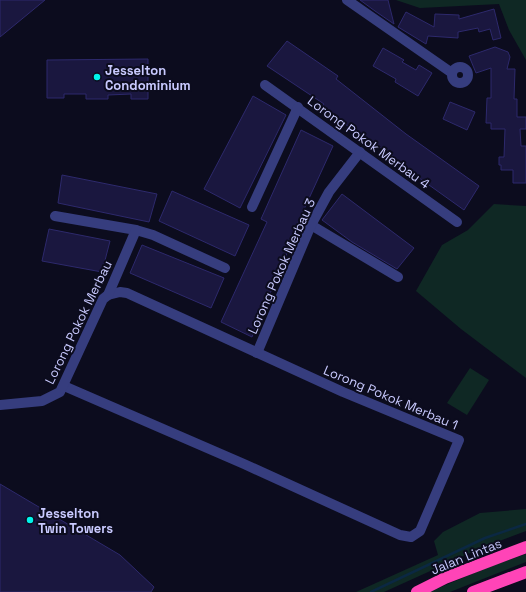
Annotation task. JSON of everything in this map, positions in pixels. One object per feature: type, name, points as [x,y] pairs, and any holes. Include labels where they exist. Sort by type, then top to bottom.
[{"type":"highway","name":"Jalan Lintas","points":[[417,592],[445,578],[526,547]]},
{"type":"highway","points":[[473,592],[526,572]]},
{"type":"street","points":[[347,0],[452,73]]},
{"type":"street","name":"Lorong Pokok Merbau 4","points":[[265,85],[458,222]]},
{"type":"street","points":[[252,207],[298,107]]},
{"type":"street","name":"Lorong Pokok Merbau 3","points":[[257,353],[311,225],[329,192],[360,152]]},
{"type":"street","points":[[55,216],[136,230],[153,235],[225,268]]},
{"type":"street","points":[[311,225],[398,277]]},
{"type":"street","name":"Lorong Pokok Merbau","points":[[0,405],[42,401],[54,396],[64,386],[104,299],[108,295],[136,230]]},
{"type":"street","name":"Lorong Pokok Merbau 1","points":[[64,386],[237,461],[400,535],[411,537],[420,532],[459,440],[343,392],[127,293],[120,292],[108,295]]},
{"type":"street","points":[[510,577],[526,579]]},
{"type":"green space","points":[[396,0],[526,0],[526,60],[509,30],[499,4],[420,8]]},
{"type":"green space","points":[[494,204],[526,206],[526,378],[461,329],[416,291],[442,245],[468,230]]},
{"type":"green space","points":[[470,368],[489,380],[467,415],[447,403]]},
{"type":"green space","points":[[526,509],[526,531],[481,548],[384,592],[356,592],[438,555],[434,541],[443,532],[480,513]]},
{"type":"green space","points":[[526,554],[526,562],[450,592],[429,592],[491,566]]},
{"type":"building","points":[[0,0],[45,0],[0,37]]},
{"type":"building","points":[[360,0],[388,0],[394,24],[375,11]]},
{"type":"building","points":[[494,9],[501,38],[493,40],[490,29],[479,32],[478,28],[458,32],[458,38],[428,36],[426,44],[398,27],[406,12],[434,27],[435,14],[459,15],[459,19]]},
{"type":"building","points":[[287,41],[338,76],[336,79],[406,134],[479,186],[464,210],[394,160],[396,158],[321,108],[324,104],[267,66]]},
{"type":"building","points":[[495,47],[508,52],[510,57],[507,69],[515,69],[514,99],[517,99],[517,117],[526,117],[526,129],[520,129],[521,146],[526,146],[526,183],[513,183],[513,170],[501,170],[501,165],[499,165],[499,157],[504,157],[505,129],[491,129],[491,123],[486,123],[487,98],[491,98],[491,68],[476,73],[469,56]]},
{"type":"building","points":[[383,48],[404,60],[402,62],[416,70],[419,65],[432,73],[418,96],[395,82],[396,79],[373,66]]},
{"type":"building","name":"Jesselton Condominium","points":[[148,59],[148,99],[131,99],[131,94],[108,95],[108,99],[86,99],[86,94],[64,94],[64,98],[47,98],[47,60]]},
{"type":"building","points":[[253,96],[286,115],[240,208],[204,189]]},
{"type":"building","points":[[450,102],[475,112],[467,130],[443,119]]},
{"type":"building","points":[[301,130],[333,146],[290,240],[292,241],[252,337],[221,322],[267,222],[261,219]]},
{"type":"building","points":[[62,175],[157,194],[149,222],[58,203]]},
{"type":"building","points":[[172,191],[249,225],[235,256],[159,221]]},
{"type":"building","points":[[342,194],[414,248],[397,269],[352,242],[322,220]]},
{"type":"building","points":[[49,229],[110,241],[102,272],[42,261]]},
{"type":"building","points":[[142,245],[224,278],[211,308],[130,273]]},
{"type":"building","name":"Jesselton Twin Towers","points":[[0,484],[120,555],[154,587],[151,592],[0,592]]},
{"type":"waterway","points":[[371,592],[485,538],[526,524]]},
{"type":"place","name":"Jesselton Condominium","points":[[97,77]]},
{"type":"place","name":"Jesselton Twin Towers","points":[[30,520]]}]
